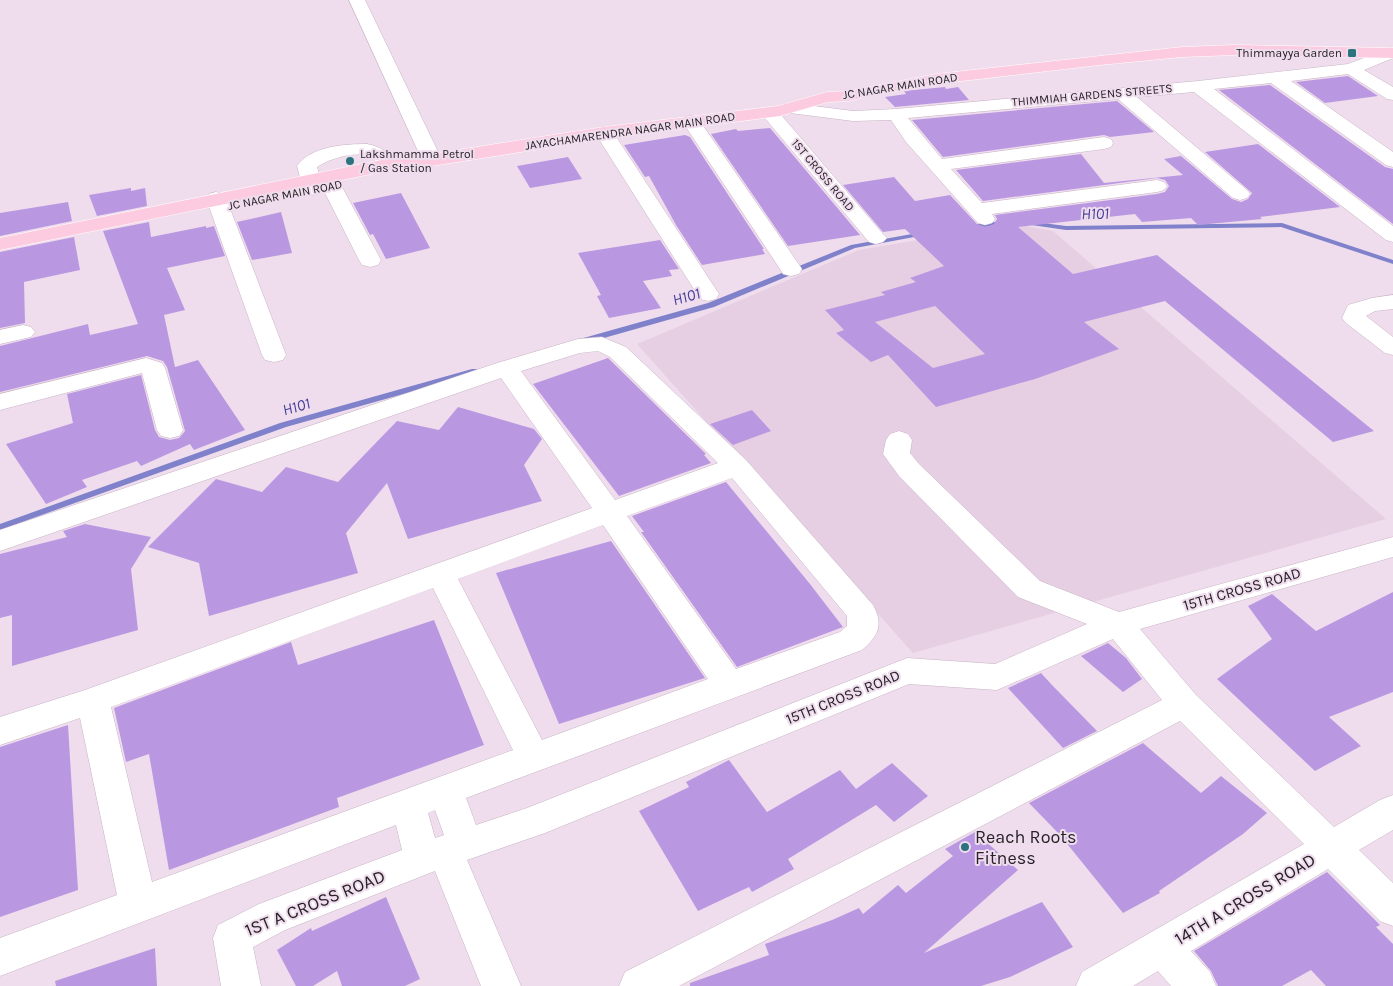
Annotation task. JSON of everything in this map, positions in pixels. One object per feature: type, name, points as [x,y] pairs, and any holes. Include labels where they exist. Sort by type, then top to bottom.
[{"type":"main road","name":"JC NAGAR MAIN ROAD","points":[[827,97],[849,96],[877,89],[936,79],[1182,52],[1392,49]]},
{"type":"main road","name":"JAYACHAMARENDRA NAGAR MAIN ROAD","points":[[432,160],[691,121],[770,112],[827,97]]},
{"type":"main road","name":"JC NAGAR MAIN ROAD","points":[[318,185],[386,164],[432,160]]},
{"type":"main road","name":"JC NAGAR MAIN ROAD","points":[[0,255],[32,243],[218,203],[405,171],[432,160]]},
{"type":"main road","name":"JC NAGAR MAIN ROAD","points":[[0,244],[32,243]]},
{"type":"street","points":[[357,0],[432,160]]},
{"type":"street","name":"THIMMIAH GARDENS STREETS","points":[[790,108],[853,116],[896,114],[1198,86],[1351,69],[1392,49]]},
{"type":"street","points":[[1351,69],[1393,96]]},
{"type":"street","points":[[1274,78],[1393,161]]},
{"type":"street","points":[[1198,86],[1393,236]]},
{"type":"street","points":[[1121,92],[1240,194]]},
{"type":"street","name":"1ST CROSS ROAD","points":[[770,112],[876,238]]},
{"type":"street","points":[[896,114],[913,138],[981,214],[1157,186]]},
{"type":"street","points":[[691,121],[792,269]]},
{"type":"street","points":[[604,134],[708,294]]},
{"type":"street","points":[[937,165],[1104,143]]},
{"type":"street","points":[[318,185],[370,260]]},
{"type":"street","points":[[218,203],[274,355]]},
{"type":"street","points":[[1393,302],[1372,305],[1356,310],[1354,318],[1393,348]]},
{"type":"street","points":[[0,337],[23,332]]},
{"type":"street","points":[[0,541],[506,368],[578,346],[602,344],[618,352],[737,466],[862,613],[863,631],[851,641],[0,957]]},
{"type":"street","points":[[0,402],[146,365],[153,368],[170,430]]},
{"type":"street","points":[[506,368],[609,512],[729,686]]},
{"type":"street","points":[[899,440],[896,454],[909,470],[1029,589],[1118,624],[1184,704],[1393,908]]},
{"type":"street","points":[[0,731],[93,700],[737,466]]},
{"type":"street","name":"15TH CROSS ROAD","points":[[444,852],[532,822],[907,671],[996,677],[1118,624],[1393,547]]},
{"type":"street","points":[[441,574],[534,758]]},
{"type":"street","points":[[93,700],[138,905]]},
{"type":"street","points":[[639,986],[1184,704]]},
{"type":"street","points":[[444,852],[446,791]]},
{"type":"street","points":[[408,805],[444,852],[501,986]]},
{"type":"street","name":"14TH A CROSS ROAD","points":[[1096,986],[1393,811]]},
{"type":"street","name":"1ST A CROSS ROAD","points":[[240,986],[232,938],[272,917],[444,852]]},
{"type":"street","points":[[1163,947],[1196,986]]},
{"type":"shaded area","points":[[1013,224],[1053,231],[1386,519],[913,653],[637,344],[859,250]]},
{"type":"building","points":[[1348,76],[1378,96],[1325,103],[1296,82]]},
{"type":"building","points":[[1270,85],[1385,167],[1393,169],[1393,224],[1219,90]]},
{"type":"building","points":[[945,87],[946,89],[958,87],[969,100],[895,107],[885,97],[906,94],[904,91]]},
{"type":"building","points":[[1117,101],[1154,132],[1110,137],[1104,135],[943,157],[912,120]]},
{"type":"building","points":[[770,128],[860,235],[788,246],[711,134],[736,129],[738,131]]},
{"type":"building","points":[[685,135],[690,137],[764,249],[762,249],[765,254],[702,265],[676,225],[649,176],[645,177],[624,145]]},
{"type":"building","points":[[1258,144],[1340,207],[1260,217],[1262,219],[1198,225],[1191,218],[1142,222],[1135,214],[1018,227],[1073,274],[1157,255],[1374,431],[1333,442],[1165,301],[1084,322],[1119,349],[1035,379],[936,407],[888,355],[871,362],[836,333],[844,330],[825,310],[885,295],[881,292],[916,282],[910,278],[944,266],[905,229],[883,232],[843,185],[894,177],[915,201],[950,195],[977,224],[986,227],[994,224],[997,219],[995,215],[1157,194],[1165,192],[1169,186],[1165,180],[1157,178],[983,201],[956,170],[1081,154],[1104,183],[1183,175],[1164,159],[1181,156],[1232,199],[1241,202],[1248,199],[1252,193],[1205,152]],"holes":[[[935,306],[985,354],[933,368],[875,322]]]},
{"type":"building","points":[[568,157],[582,179],[530,188],[517,166]]},
{"type":"building","points":[[131,188],[131,191],[145,188],[147,206],[97,216],[89,195]]},
{"type":"building","points":[[401,193],[430,248],[386,259],[373,234],[370,235],[353,203]]},
{"type":"building","points":[[68,202],[72,221],[0,236],[0,213]]},
{"type":"building","points":[[281,212],[292,253],[252,260],[237,222]]},
{"type":"building","points":[[149,222],[151,237],[214,226],[225,256],[167,268],[185,310],[164,315],[175,367],[198,360],[245,430],[194,450],[190,444],[141,466],[137,461],[82,480],[87,487],[46,504],[6,444],[73,423],[67,394],[141,375],[155,430],[159,437],[170,440],[179,438],[185,431],[167,367],[163,361],[147,356],[0,392],[0,346],[88,324],[90,335],[138,324],[103,231]]},
{"type":"building","points":[[74,237],[80,270],[24,282],[25,323],[0,328],[0,252]]},
{"type":"building","points":[[660,240],[679,269],[669,270],[672,276],[643,281],[661,308],[609,318],[597,296],[601,295],[578,253]]},
{"type":"building","points":[[608,358],[706,454],[704,455],[711,463],[619,496],[533,384]]},
{"type":"building","points":[[458,407],[534,429],[542,439],[524,465],[542,501],[408,539],[387,483],[346,533],[358,573],[209,616],[199,563],[148,547],[216,479],[262,492],[286,467],[338,482],[397,421],[439,430]]},
{"type":"building","points":[[752,410],[771,431],[733,445],[710,424]]},
{"type":"building","points":[[726,482],[843,627],[737,667],[641,532],[644,532],[632,516]]},
{"type":"building","points":[[85,524],[151,537],[131,569],[138,630],[12,666],[12,615],[0,618],[0,554],[67,537],[63,531]]},
{"type":"building","points":[[611,541],[705,678],[559,724],[496,573]]},
{"type":"building","points":[[1393,592],[1393,692],[1329,717],[1361,746],[1315,771],[1217,679],[1272,639],[1248,606],[1272,594],[1316,631]]},
{"type":"building","points":[[434,620],[484,745],[337,798],[339,807],[169,870],[149,754],[126,762],[114,708],[291,642],[298,665]]},
{"type":"building","points":[[1108,643],[1126,658],[1142,679],[1123,692],[1081,656]]},
{"type":"building","points":[[1041,673],[1097,731],[1063,748],[1008,688]]},
{"type":"building","points":[[68,725],[78,890],[0,917],[0,747]]},
{"type":"building","points":[[1143,743],[1201,793],[1221,776],[1267,813],[1243,834],[1159,891],[1160,893],[1123,913],[1060,835],[1029,803]]},
{"type":"building","points":[[729,760],[767,812],[840,770],[856,789],[892,763],[928,796],[894,822],[876,805],[788,859],[794,869],[752,892],[749,887],[698,911],[639,811],[689,787],[686,782]]},
{"type":"building","points":[[975,832],[1018,870],[924,953],[1042,902],[1073,947],[1010,977],[981,986],[690,986],[690,983],[769,955],[765,944],[832,920],[859,908],[863,914],[898,885],[906,893],[953,856],[945,849]]},
{"type":"building","points":[[1327,872],[1380,925],[1376,927],[1393,944],[1393,986],[1326,986],[1311,970],[1282,986],[1218,986],[1211,971],[1194,951]]},
{"type":"building","points":[[386,897],[420,979],[405,986],[342,986],[337,971],[313,986],[296,986],[277,950],[311,928],[312,931]]},
{"type":"building","points":[[155,948],[157,986],[56,986],[55,981]]},
{"type":"waterway","name":"H101","points":[[970,227],[1004,223]]},
{"type":"waterway","name":"H101","points":[[1027,223],[1066,228],[1282,225],[1393,262]]},
{"type":"waterway","name":"H101","points":[[583,341],[711,305],[853,246],[923,234]]},
{"type":"waterway","name":"H101","points":[[0,527],[283,425],[475,371]]},
{"type":"place","name":"Thimmayya Garden","points":[[1352,53]]},
{"type":"place","name":"Lakshmamma Petrol / Gas Station","points":[[350,161]]},
{"type":"place","name":"Reach Roots Fitness","points":[[965,847]]}]
